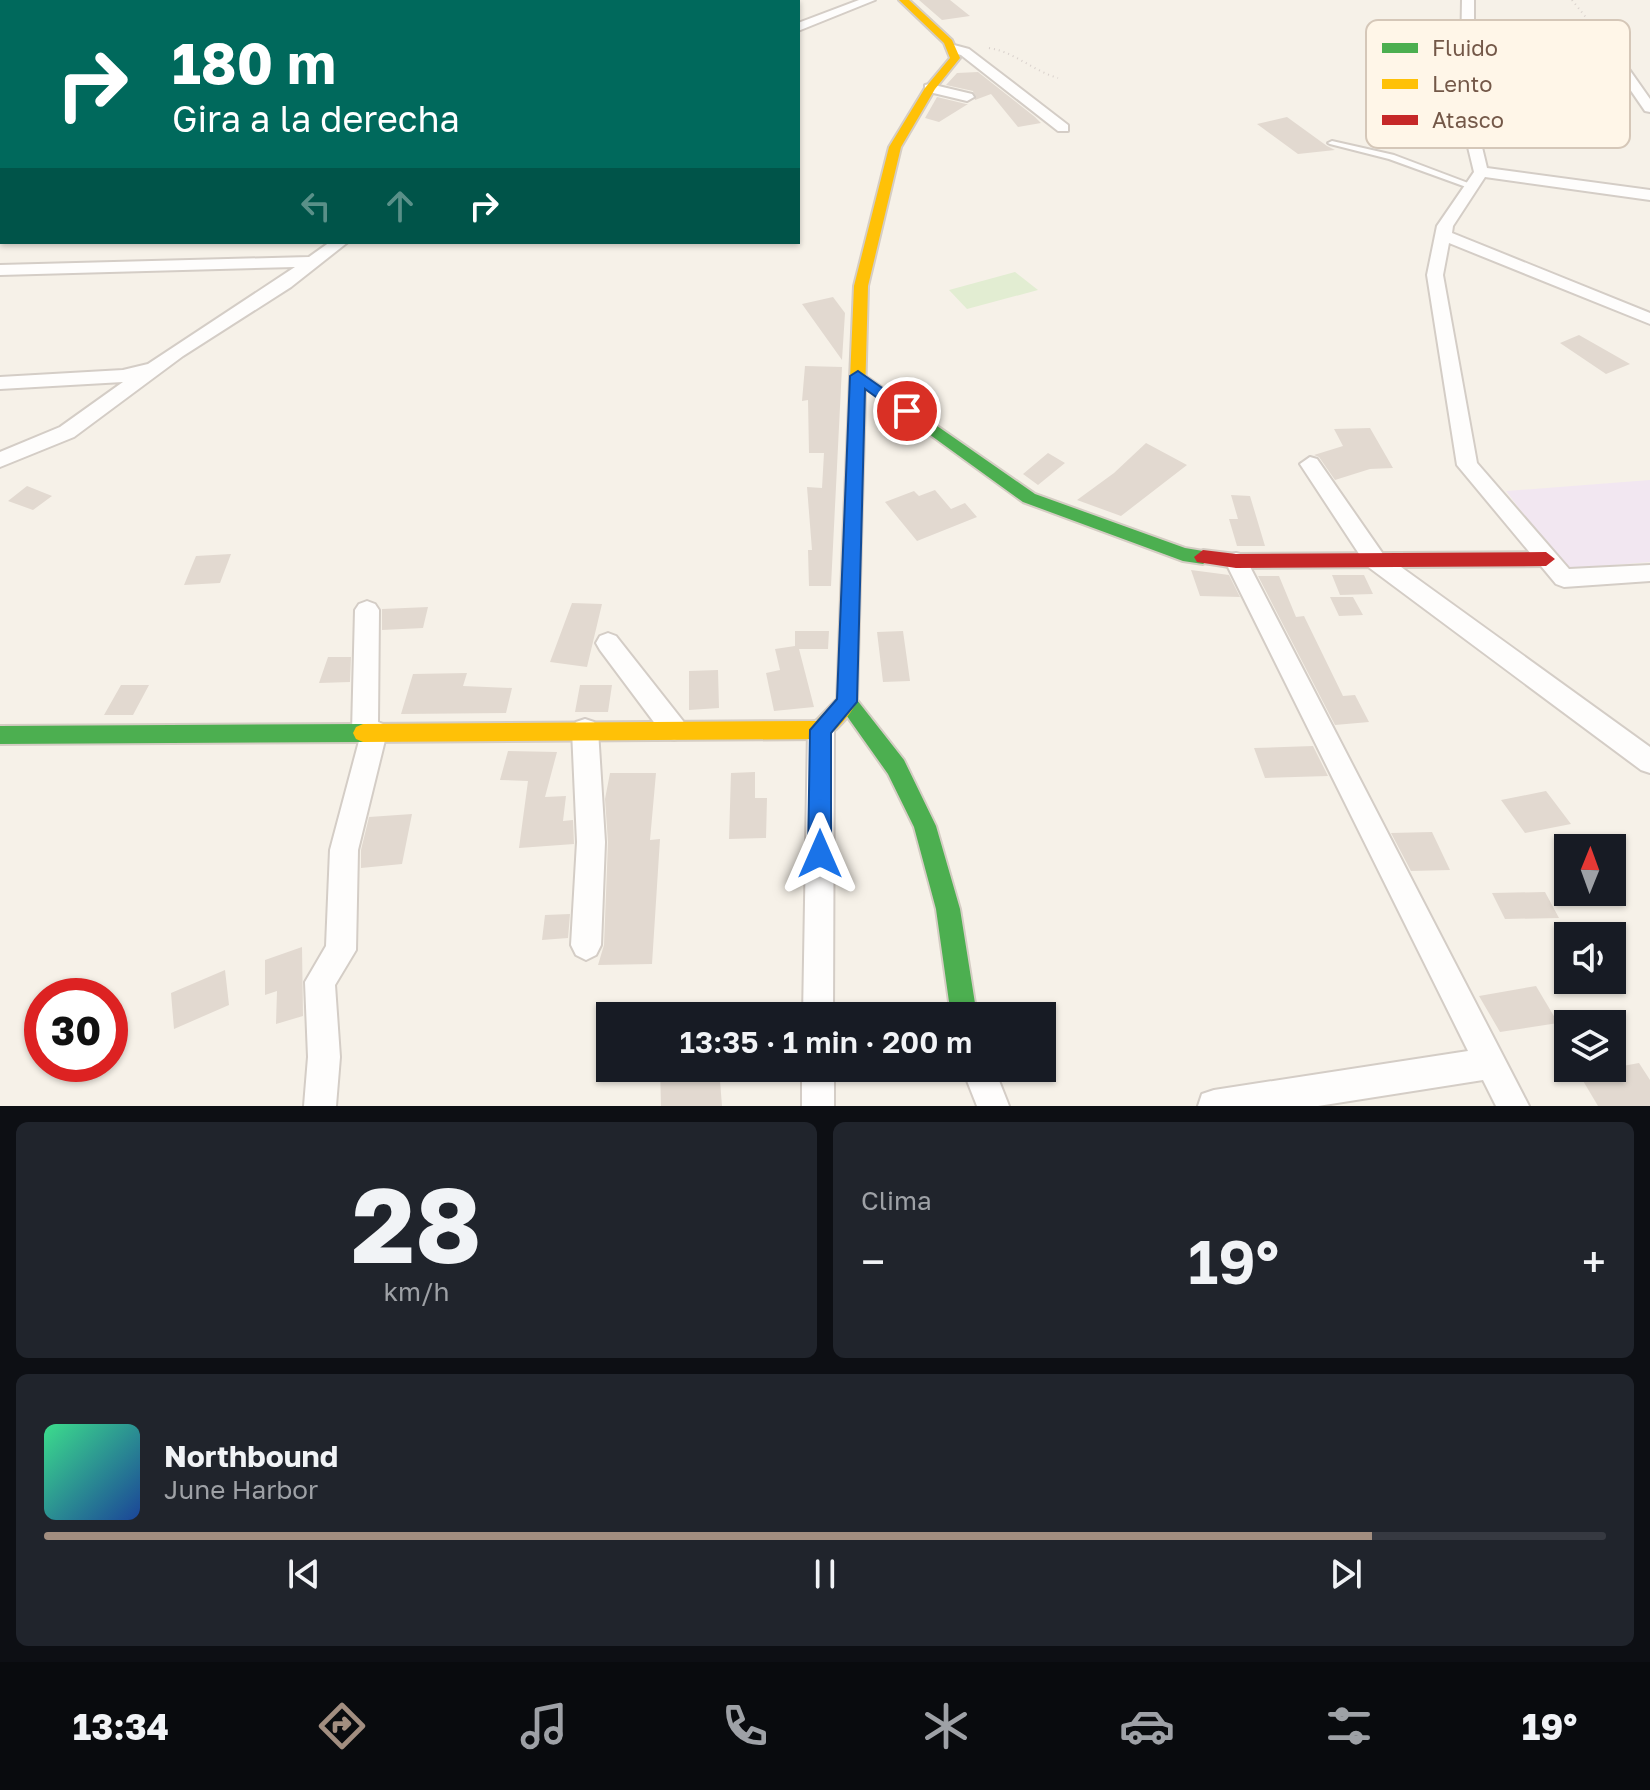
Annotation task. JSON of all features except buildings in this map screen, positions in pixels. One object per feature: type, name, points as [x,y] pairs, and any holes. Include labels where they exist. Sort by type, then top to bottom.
[{"type":"street","points":[[800,26],[869,0]]},
{"type":"street","points":[[904,0],[954,49],[965,52],[1063,128]]},
{"type":"street","points":[[1468,0],[1468,20]]},
{"type":"street","points":[[954,49],[955,58],[930,88],[895,147],[861,286],[847,702],[896,767],[925,826],[948,909],[962,1002]]},
{"type":"street","points":[[1630,79],[1650,108]]},
{"type":"street","points":[[930,88],[967,97]]},
{"type":"street","points":[[1472,148],[1477,179],[1445,226],[1435,275],[1467,465],[1564,578],[1650,573]]},
{"type":"street","points":[[1477,179],[1650,195]]},
{"type":"street","points":[[1443,235],[1650,319]]},
{"type":"street","points":[[0,460],[67,432],[334,246]]},
{"type":"street","points":[[0,270],[313,262]]},
{"type":"street","points":[[0,383],[125,376],[162,363]]},
{"type":"street","points":[[858,376],[1029,498],[1183,554],[1236,561],[1546,559]]},
{"type":"street","points":[[1310,464],[1375,560],[1650,762]]},
{"type":"street","points":[[1236,561],[1513,1106]]},
{"type":"street","points":[[320,1106],[324,1057],[320,982],[341,950],[344,850],[370,732],[367,610]]},
{"type":"street","points":[[608,643],[674,729]]},
{"type":"street","points":[[818,1002],[821,730],[847,702]]},
{"type":"street","points":[[585,730],[591,842],[586,945]]},
{"type":"street","points":[[0,735],[821,730]]},
{"type":"street","points":[[1214,1106],[1491,1063]]},
{"type":"street","points":[[818,1082],[818,1106]]},
{"type":"street","points":[[984,1082],[993,1106]]},
{"type":"lane","points":[[1332,143],[1477,179]]},
{"type":"path","points":[[1572,0],[1587,20]]},
{"type":"path","points":[[954,49],[1007,50],[1042,74],[1058,78]]},
{"type":"shaded area","points":[[1650,480],[1650,562],[1565,569],[1506,491]]},
{"type":"green space","points":[[1015,272],[1038,290],[967,309],[949,290]]},
{"type":"traffic: fast","points":[[858,376],[1029,498],[1183,554],[1203,557]]},
{"type":"traffic: fast","points":[[852,542],[847,702],[896,767],[925,826],[948,909],[962,1002]]},
{"type":"traffic: fast","points":[[0,735],[363,733]]},
{"type":"traffic: slow","points":[[852,542],[861,286],[895,147],[930,88],[955,58],[949,42],[904,0]]},
{"type":"traffic: slow","points":[[363,733],[821,730],[847,702]]},
{"type":"traffic: jam","points":[[1203,557],[1236,561],[1546,559]]},
{"type":"route","points":[[820,854],[821,730],[847,702],[858,376],[907,411]]}]
